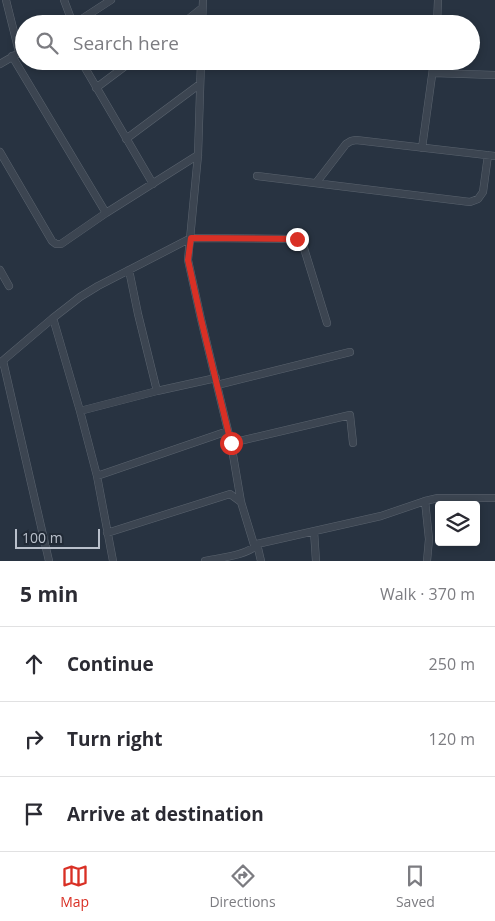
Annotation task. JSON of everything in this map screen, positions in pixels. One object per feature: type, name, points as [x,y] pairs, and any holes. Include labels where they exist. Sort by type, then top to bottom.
[{"type":"street","points":[[6,0],[15,40]]},
{"type":"street","points":[[64,0],[70,15]]},
{"type":"street","points":[[88,15],[111,0]]},
{"type":"street","points":[[202,15],[203,0]]},
{"type":"street","points":[[437,15],[438,0]]},
{"type":"street","points":[[193,15],[202,8]]},
{"type":"street","points":[[0,64],[15,55]]},
{"type":"street","points":[[27,70],[106,214]]},
{"type":"street","points":[[85,70],[153,184]]},
{"type":"street","points":[[96,88],[120,70]]},
{"type":"street","points":[[201,70],[198,155],[188,260],[231,443],[241,502],[261,561]]},
{"type":"street","points":[[422,148],[433,70]]},
{"type":"street","points":[[433,73],[495,75]]},
{"type":"street","points":[[126,139],[200,84]]},
{"type":"street","points":[[257,176],[470,202],[478,199],[483,192],[492,156],[356,140],[346,144],[316,183]]},
{"type":"street","points":[[0,152],[52,241],[56,244],[61,244],[198,155]]},
{"type":"street","points":[[49,561],[1,362],[80,297],[191,238],[300,240],[326,322]]},
{"type":"street","points":[[0,270],[9,286]]},
{"type":"street","points":[[129,270],[157,390]]},
{"type":"street","points":[[53,318],[97,476],[113,561]]},
{"type":"street","points":[[80,410],[157,390],[216,382],[350,352]]},
{"type":"street","points":[[231,443],[350,415],[353,443]]},
{"type":"street","points":[[97,476],[228,431]]},
{"type":"street","points":[[107,533],[230,494],[241,502]]},
{"type":"street","points":[[206,561],[314,531],[381,516],[438,498],[495,498]]},
{"type":"street","points":[[425,501],[428,539],[427,561]]},
{"type":"street","points":[[314,531],[316,561]]},
{"type":"route","points":[[231,443],[188,260],[191,238],[297,239]]}]
